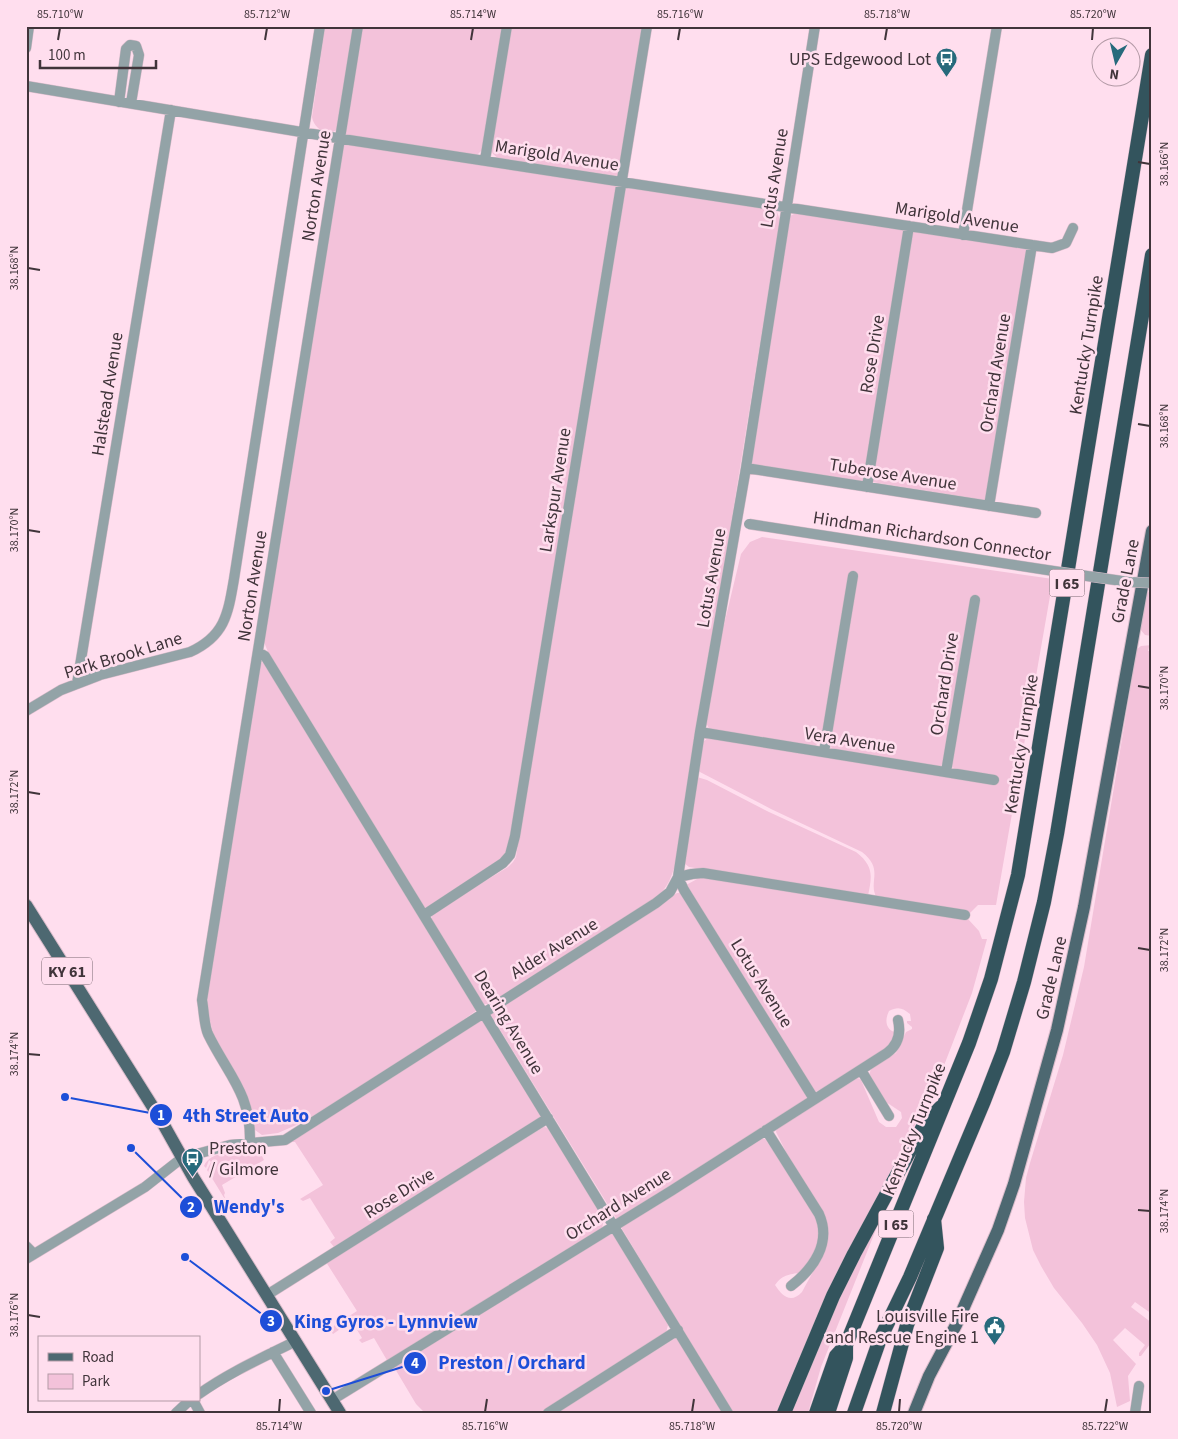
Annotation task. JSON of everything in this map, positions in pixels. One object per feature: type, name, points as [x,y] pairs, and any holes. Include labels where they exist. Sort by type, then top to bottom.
[{"type":"highway","name":"Kentucky Turnpike","points":[[828,1413],[846,1358],[846,1345],[969,1043],[991,979],[1022,854],[1152,55]]},
{"type":"highway","name":"I 65","points":[[854,1413],[880,1339],[910,1277],[984,1101],[1003,1052],[1024,982],[1044,902],[1058,834],[1152,255]]},
{"type":"highway","points":[[784,1413],[833,1296],[854,1254],[925,1123],[945,1102]]},
{"type":"highway","points":[[883,1413],[907,1325],[937,1248],[934,1218]]},
{"type":"highway","points":[[816,1413],[836,1356],[846,1345]]},
{"type":"main road","name":"Grade Lane","points":[[914,1413],[929,1376],[959,1317],[998,1230],[1014,1184],[1055,1038],[1070,980],[1084,907],[1152,531]]},
{"type":"main road","name":"KY 61","points":[[26,906],[161,1120],[182,1158],[340,1413]]},
{"type":"street","points":[[26,48],[29,26]]},
{"type":"street","name":"Norton Avenue","points":[[231,594],[320,26]]},
{"type":"street","name":"Norton Avenue","points":[[250,1142],[251,1126],[240,1089],[207,1032],[202,1000],[358,26]]},
{"type":"street","points":[[485,160],[507,26]]},
{"type":"street","name":"Larkspur Avenue","points":[[424,916],[496,869],[510,855],[515,836],[647,26]]},
{"type":"street","name":"Lotus Avenue","points":[[814,1099],[678,878],[700,732],[746,468],[815,26]]},
{"type":"street","points":[[963,235],[997,26]]},
{"type":"street","points":[[119,102],[126,49],[130,45],[136,46],[139,55],[131,103]]},
{"type":"street","name":"Marigold Avenue","points":[[26,86],[340,138],[1052,248],[1066,243],[1073,228]]},
{"type":"street","name":"Halstead Avenue","points":[[77,684],[170,110]]},
{"type":"street","name":"Rose Drive","points":[[867,487],[909,226]]},
{"type":"street","name":"Orchard Avenue","points":[[989,506],[1032,245]]},
{"type":"street","name":"Tuberose Avenue","points":[[746,468],[1036,513]]},
{"type":"street","name":"Hindman Richardson Connector","points":[[736,522],[1074,574],[1129,582],[1152,583]]},
{"type":"street","points":[[824,752],[853,576]]},
{"type":"street","name":"Park Brook Lane","points":[[26,711],[61,690],[100,675],[198,649],[214,637],[222,626],[228,612],[231,594]]},
{"type":"street","name":"Orchard Drive","points":[[946,772],[975,600]]},
{"type":"street","name":"Dearing Avenue","points":[[258,652],[265,656],[728,1413]]},
{"type":"street","name":"Vera Avenue","points":[[700,732],[994,780]]},
{"type":"street","points":[[678,878],[692,874],[703,874],[965,916]]},
{"type":"street","name":"Alder Avenue","points":[[182,1158],[230,1145],[285,1140],[656,903],[670,892],[678,878]]},
{"type":"street","name":"Orchard Avenue","points":[[332,1400],[671,1191],[893,1049],[899,1035],[898,1020]]},
{"type":"street","points":[[860,1070],[888,1116]]},
{"type":"street","name":"Rose Drive","points":[[267,1295],[548,1118]]},
{"type":"street","points":[[766,1130],[819,1214],[824,1229],[818,1256],[805,1273],[791,1286]]},
{"type":"street","points":[[26,1246],[30,1256],[145,1187],[182,1158]]},
{"type":"street","points":[[548,1413],[678,1330]]},
{"type":"street","points":[[200,1393],[256,1359],[296,1341]]},
{"type":"street","points":[[273,1352],[311,1413]]},
{"type":"street","points":[[1135,1413],[1139,1386]]},
{"type":"street","points":[[176,1413],[190,1402]]},
{"type":"street","points":[[193,1402],[200,1413]]},
{"type":"green space","points":[[325,26],[356,26],[338,129],[330,132],[325,132],[318,128],[312,117]]},
{"type":"green space","points":[[362,26],[503,26],[483,149],[478,154],[472,155],[346,135]]},
{"type":"green space","points":[[510,26],[643,26],[618,176],[499,159],[493,154],[491,150]]},
{"type":"green space","points":[[342,142],[613,183],[617,187],[509,848],[504,857],[426,908],[270,657],[264,642]]},
{"type":"green space","points":[[630,187],[772,209],[777,212],[780,220],[677,858],[669,881],[654,900],[491,1004],[483,1004],[431,920],[433,913],[508,867],[516,857],[625,190]]},
{"type":"green space","points":[[796,213],[902,228],[904,231],[864,483],[750,465],[790,216]]},
{"type":"green space","points":[[914,230],[1026,248],[1028,252],[989,495],[985,500],[872,482]]},
{"type":"green space","points":[[762,537],[1053,579],[996,905],[978,905],[970,913],[877,898],[874,892],[873,865],[862,852],[771,809],[698,771],[703,742],[709,737],[996,784],[996,778],[960,771],[952,767],[978,604],[975,599],[971,602],[947,752],[941,766],[929,766],[833,750],[829,743],[856,575],[850,574],[822,740],[810,747],[713,731],[708,727],[706,722],[717,654],[741,554],[750,542]]},
{"type":"green space","points":[[1152,590],[1152,636],[1145,635],[1140,629],[1147,593]]},
{"type":"green space","points":[[1152,645],[1148,651],[1152,651],[1152,1314],[1135,1302],[1131,1307],[1152,1323],[1150,1325],[1152,1332],[1149,1336],[1150,1344],[1141,1356],[1139,1356],[1139,1353],[1145,1345],[1125,1328],[1113,1340],[1136,1364],[1128,1376],[1130,1401],[1117,1407],[1110,1373],[1097,1345],[1054,1288],[1033,1250],[1025,1218],[1024,1202],[1026,1178],[1063,1055],[1084,967],[1137,649],[1141,646]]},
{"type":"green space","points":[[264,662],[477,1010],[442,1035],[303,1122],[278,1133],[262,1135],[255,1130],[244,1089],[213,1033],[207,997],[260,663]]},
{"type":"green space","points":[[697,777],[707,780],[769,812],[856,852],[869,867],[871,877],[868,896],[689,867],[684,863]]},
{"type":"green space","points":[[701,877],[871,901],[968,919],[979,931],[982,939],[987,939],[972,993],[938,1081],[841,1265],[776,1413],[732,1413],[621,1227],[762,1139],[765,1139],[805,1196],[820,1230],[818,1247],[803,1272],[784,1276],[775,1285],[787,1297],[794,1298],[798,1296],[822,1254],[827,1234],[827,1224],[824,1214],[790,1160],[776,1132],[777,1127],[858,1078],[861,1080],[879,1122],[886,1127],[896,1127],[902,1118],[901,1112],[886,1102],[869,1075],[871,1069],[896,1053],[906,1032],[912,1029],[912,1027],[907,1023],[907,1021],[911,1021],[910,1014],[903,1009],[898,1008],[889,1011],[887,1023],[895,1036],[890,1046],[815,1092],[686,885]]},
{"type":"green space","points":[[677,893],[682,893],[809,1099],[620,1219],[616,1218],[491,1015],[493,1011]]},
{"type":"green space","points":[[483,1020],[541,1113],[541,1117],[334,1247],[330,1242],[335,1238],[310,1198],[303,1201],[300,1199],[323,1185],[295,1142],[289,1142]]},
{"type":"green space","points":[[544,1127],[549,1128],[604,1219],[602,1228],[388,1362],[374,1338],[362,1343],[359,1340],[362,1338],[354,1325],[343,1327],[333,1334],[329,1329],[357,1311],[326,1262]]},
{"type":"green space","points":[[263,1148],[266,1154],[262,1156],[264,1160],[222,1185],[226,1201],[207,1170],[211,1162],[209,1160],[206,1168],[204,1166],[208,1160],[222,1153]]},
{"type":"green space","points":[[873,1225],[877,1227],[821,1367],[808,1413],[788,1413],[836,1301]]},
{"type":"green space","points":[[613,1232],[668,1325],[666,1333],[544,1413],[425,1413],[416,1404],[394,1367]]},
{"type":"green space","points":[[676,1338],[679,1339],[725,1413],[555,1413]]},
{"type":"place","name":"UPS Edgewood Lot","points":[[947,78]]},
{"type":"place","name":"4th Street Auto","points":[[65,1097]]},
{"type":"place","name":"Wendy's","points":[[131,1148]]},
{"type":"place","name":"Preston / Gilmore","points":[[193,1177]]},
{"type":"place","name":"King Gyros - Lynnview","points":[[185,1257]]},
{"type":"place","name":"Louisville Fire and Rescue Engine 1","points":[[995,1345]]},
{"type":"place","name":"Preston / Orchard","points":[[326,1391]]}]
